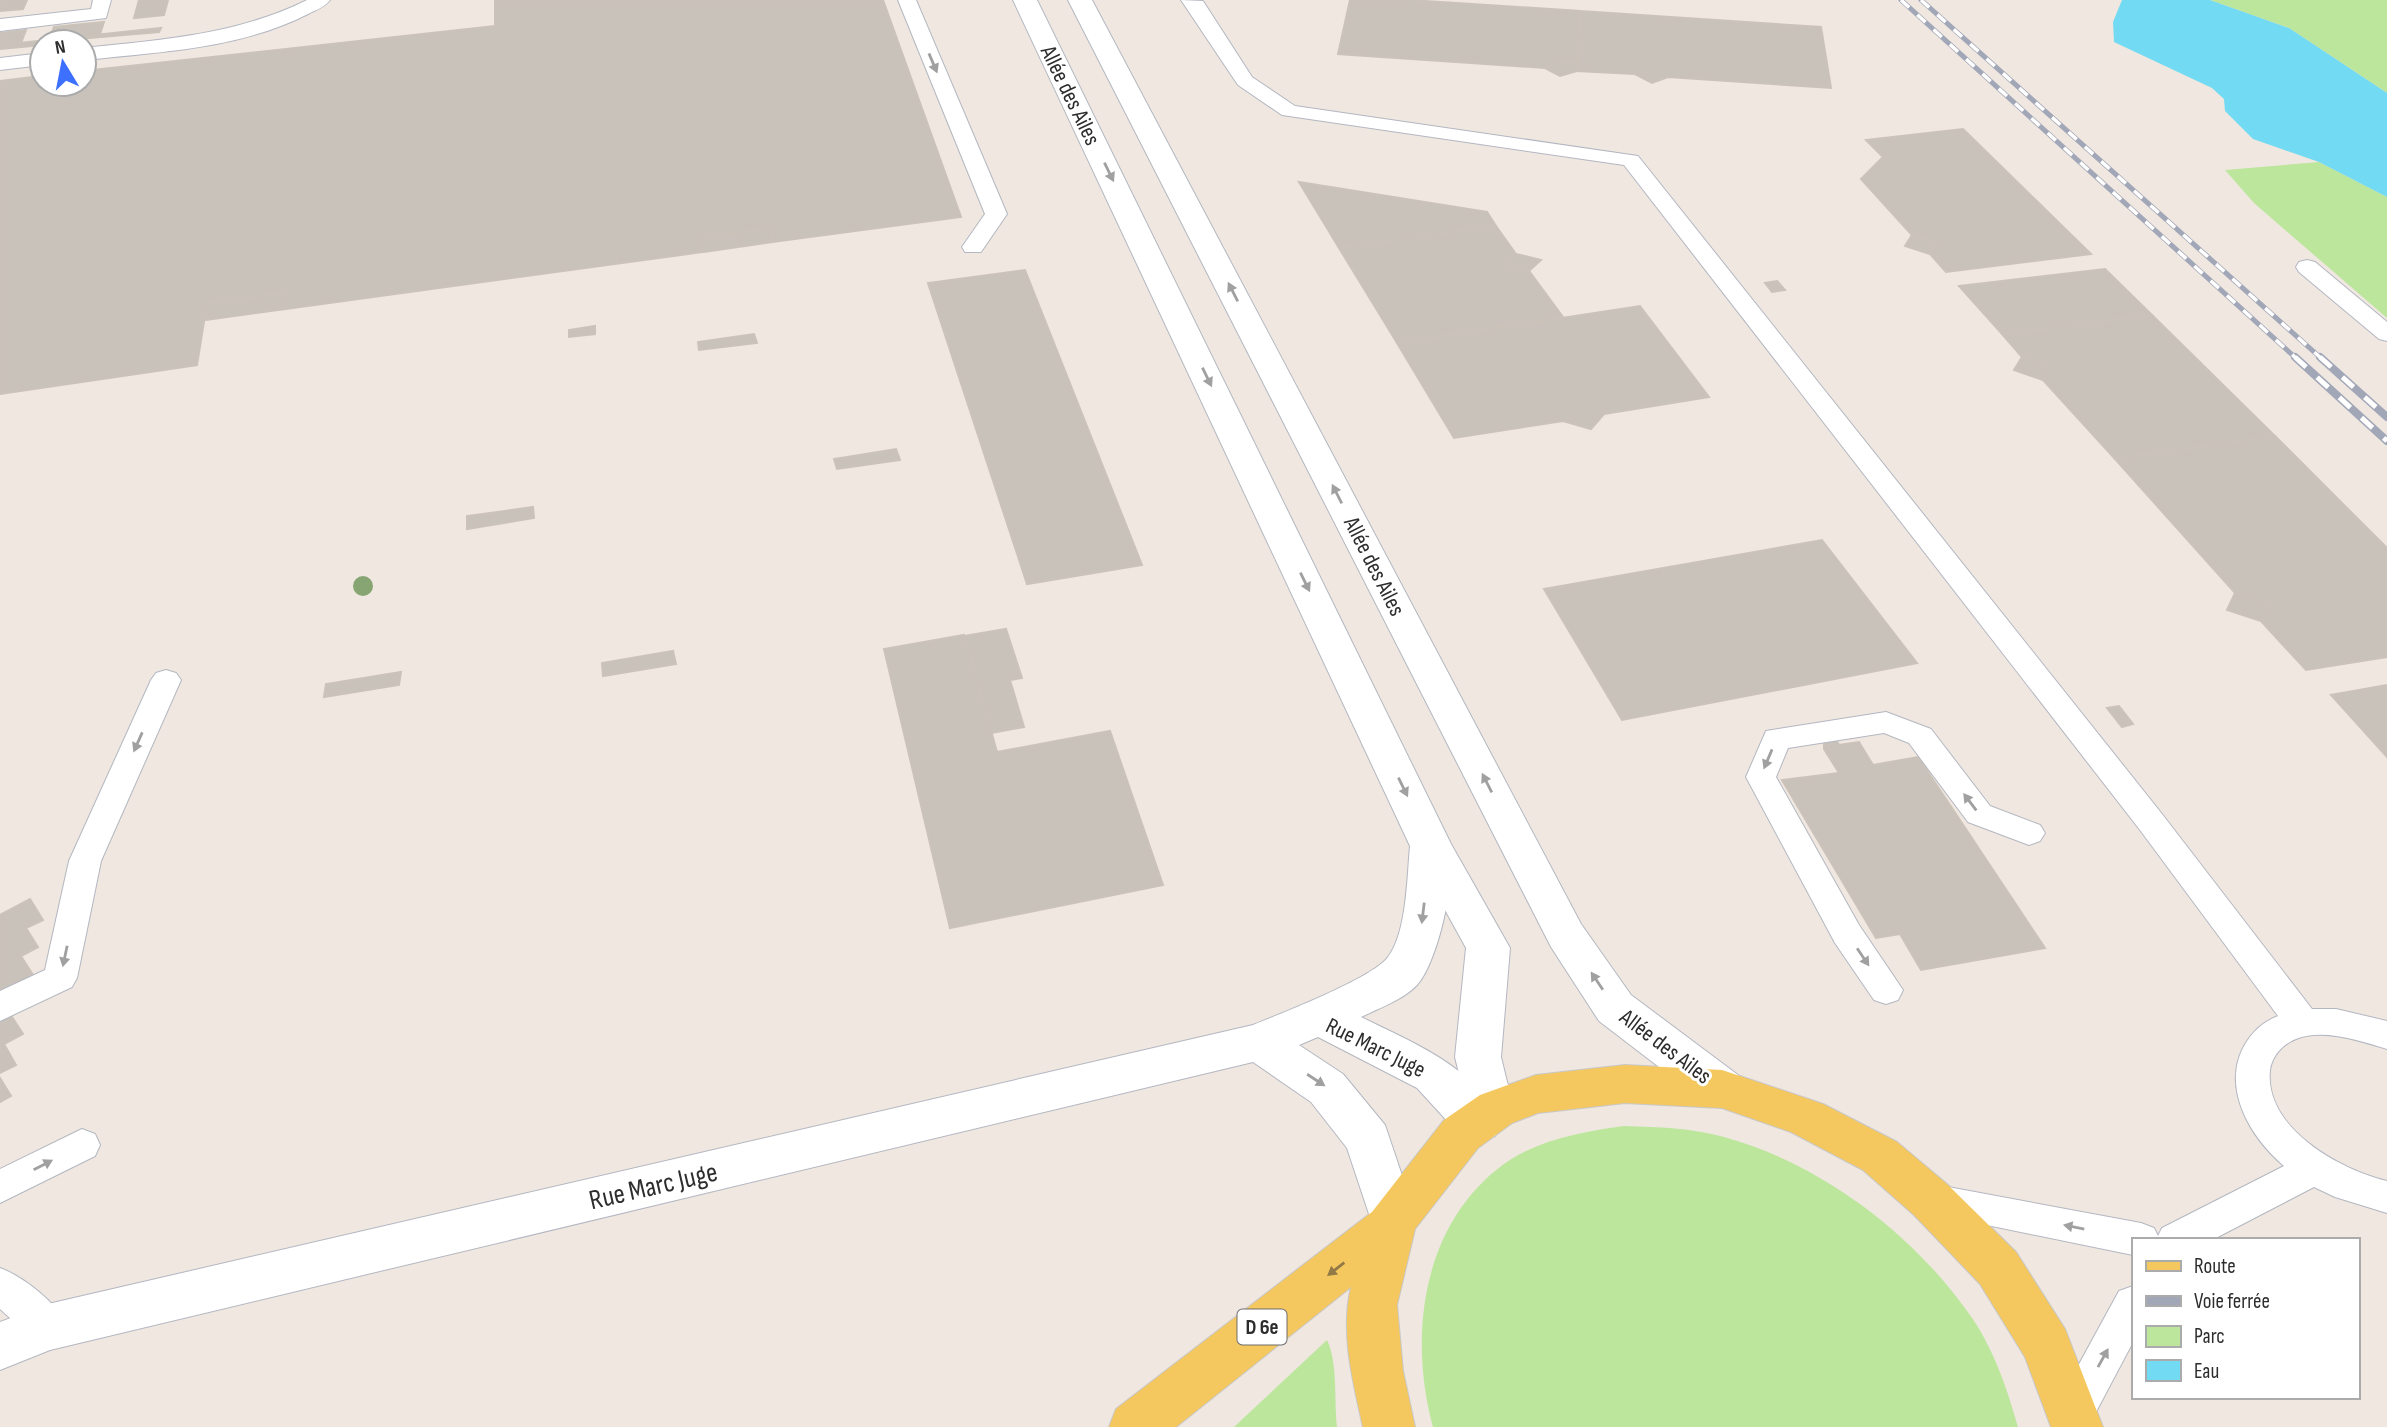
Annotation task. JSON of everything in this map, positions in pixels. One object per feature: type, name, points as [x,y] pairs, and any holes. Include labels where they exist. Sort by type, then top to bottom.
[{"type":"main road","name":"Allée des Ailes","points":[[1025,0],[1431,846],[1488,948],[1478,1057],[1487,1115]]},
{"type":"main road","name":"Allée des Ailes","points":[[1080,0],[1566,935],[1615,1008],[1722,1089]]},
{"type":"main road","points":[[1320,1017],[1402,974],[1420,934],[1431,846]]},
{"type":"main road","name":"Rue Marc Juge","points":[[0,1346],[24,1325],[1259,1042],[1320,1017],[1433,1075],[1487,1115]]},
{"type":"main road","points":[[1259,1042],[1327,1088],[1368,1139],[1392,1224]]},
{"type":"main road","points":[[1389,1427],[1377,1371],[1372,1305],[1392,1224],[1461,1134],[1487,1115],[1536,1094],[1625,1083],[1722,1089],[1807,1118],[1880,1156],[1931,1200],[1998,1268],[2047,1346],[2076,1420]]},
{"type":"main road","name":"D 6e","points":[[1135,1427],[1392,1224]]},
{"type":"lane","points":[[0,25],[99,14],[102,0]]},
{"type":"lane","points":[[98,52],[196,40],[255,28],[300,12],[321,0]]},
{"type":"lane","points":[[907,0],[996,214],[973,247]]},
{"type":"lane","points":[[1190,0],[1196,5],[1245,81],[1289,111],[1631,160],[2151,822],[2303,1023]]},
{"type":"lane","points":[[0,64],[28,61]]},
{"type":"lane","points":[[2307,267],[2387,334]]},
{"type":"lane","points":[[0,1007],[60,978],[85,861],[166,680]]},
{"type":"lane","points":[[1885,990],[1847,934],[1761,777],[1777,739],[1886,722],[1920,736],[1979,814],[2029,833]]},
{"type":"lane","points":[[2387,1034],[2329,1022],[2303,1023],[2281,1030],[2264,1042],[2255,1059],[2252,1080],[2257,1102],[2269,1125],[2289,1147],[2344,1184],[2387,1197]]},
{"type":"lane","points":[[1,1190],[82,1145]]},
{"type":"lane","points":[[2179,1238],[2315,1167]]},
{"type":"lane","points":[[1931,1200],[2132,1238]]},
{"type":"lane","points":[[0,1285],[24,1325]]},
{"type":"lane","points":[[2076,1420],[2132,1306]]},
{"type":"green space","points":[[2210,0],[2387,0],[2387,93],[2289,28]]},
{"type":"green space","points":[[2319,162],[2387,197],[2387,318],[2254,203],[2225,170]]},
{"type":"green space","points":[[1624,1126],[1700,1132],[1724,1137],[1794,1164],[1828,1182],[1860,1204],[1918,1254],[1967,1311],[1998,1367],[2018,1427],[1433,1427],[1422,1358],[1423,1323],[1427,1289],[1451,1224],[1470,1196],[1495,1171],[1524,1152],[1573,1135]]},
{"type":"green space","points":[[1327,1340],[1334,1371],[1337,1427],[1234,1427]]},
{"type":"water","points":[[2122,0],[2210,0],[2289,28],[2387,93],[2387,197],[2319,162],[2253,139],[2225,111],[2224,99],[2212,88],[2114,42],[2113,22]]},
{"type":"building","points":[[0,0],[27,0],[23,9],[0,11]]},
{"type":"building","points":[[139,0],[168,0],[164,15],[134,18]]},
{"type":"building","points":[[495,0],[883,0],[961,217],[773,242],[770,229],[702,237],[703,252],[285,309],[287,293],[207,303],[197,365],[0,394],[0,81],[28,78],[28,98],[98,98],[98,69],[495,26]]},
{"type":"building","points":[[1350,0],[1410,0],[1580,11],[1577,63],[1559,62],[1545,68],[1338,54]]},
{"type":"building","points":[[1580,11],[1821,27],[1831,88],[1668,77],[1652,83],[1635,74],[1577,71]]},
{"type":"building","points":[[104,22],[98,34],[98,28],[54,27]]},
{"type":"building","points":[[161,28],[159,32],[98,37],[98,35]]},
{"type":"building","points":[[26,30],[21,43],[0,45],[0,33]]},
{"type":"building","points":[[28,42],[28,46],[0,49],[0,45]]},
{"type":"building","points":[[1559,62],[1577,63],[1577,71],[1560,76],[1545,68]]},
{"type":"building","points":[[1963,129],[2091,254],[1946,272],[1930,254],[1938,242],[1912,235],[1861,179],[1883,157],[1866,140]]},
{"type":"building","points":[[1299,182],[1487,212],[1496,226],[1339,248]]},
{"type":"building","points":[[1496,226],[1516,254],[1504,265],[1529,271],[1563,317],[1397,343],[1339,248]]},
{"type":"building","points":[[770,229],[773,242],[703,252],[702,237]]},
{"type":"building","points":[[1912,235],[1938,242],[1930,254],[1905,246]]},
{"type":"building","points":[[1516,254],[1541,260],[1529,271],[1504,265]]},
{"type":"building","points":[[2105,269],[2152,315],[2002,334],[1959,286]]},
{"type":"building","points":[[1025,270],[1142,565],[1027,584],[928,283]]},
{"type":"building","points":[[1777,281],[1785,290],[1772,292],[1765,283]]},
{"type":"building","points":[[287,293],[285,309],[205,320],[207,303]]},
{"type":"building","points":[[1640,306],[1709,397],[1604,414],[1591,429],[1563,421],[1454,438],[1397,343]]},
{"type":"building","points":[[2152,315],[2275,436],[2115,459],[2043,380],[2049,365],[2022,357],[2002,334]]},
{"type":"building","points":[[595,326],[595,334],[569,337],[569,330]]},
{"type":"building","points":[[754,334],[757,343],[699,350],[698,342]]},
{"type":"building","points":[[2022,357],[2049,365],[2043,380],[2014,370]]},
{"type":"building","points":[[2275,436],[2387,548],[2387,657],[2306,670],[2261,621],[2270,604],[2235,593],[2115,459]]},
{"type":"building","points":[[896,449],[900,460],[837,469],[834,459]]},
{"type":"building","points":[[533,507],[534,518],[467,529],[467,516]]},
{"type":"building","points":[[1822,540],[1917,663],[1622,720],[1544,589]]},
{"type":"building","points":[[2235,593],[2270,604],[2261,621],[2227,610]]},
{"type":"building","points":[[1006,629],[1022,678],[1010,680],[1024,727],[991,733],[964,636]]},
{"type":"building","points":[[964,635],[997,752],[1110,731],[1163,885],[950,928],[884,649]]},
{"type":"building","points":[[673,651],[676,664],[603,676],[602,663]]},
{"type":"building","points":[[401,672],[399,685],[324,697],[326,684]]},
{"type":"building","points":[[2387,685],[2387,757],[2331,695]]},
{"type":"building","points":[[2119,706],[2133,724],[2122,727],[2107,708]]},
{"type":"building","points":[[1837,741],[1839,745],[1859,742],[1873,765],[1918,757],[2045,948],[1921,970],[1900,934],[1876,938],[1782,780],[1839,773],[1824,749],[1824,742]]},
{"type":"building","points":[[30,899],[43,920],[26,928],[38,947],[21,956],[33,975],[16,985],[10,1014],[23,1034],[4,1044],[16,1065],[0,1073],[0,915]]},
{"type":"building","points":[[0,1078],[11,1096],[0,1102]]},
{"type":"railway","points":[[1901,0],[2297,359]]},
{"type":"railway","points":[[1921,0],[2322,359]]},
{"type":"railway","points":[[2295,357],[2387,441]]},
{"type":"railway","points":[[2320,357],[2387,417]]}]
